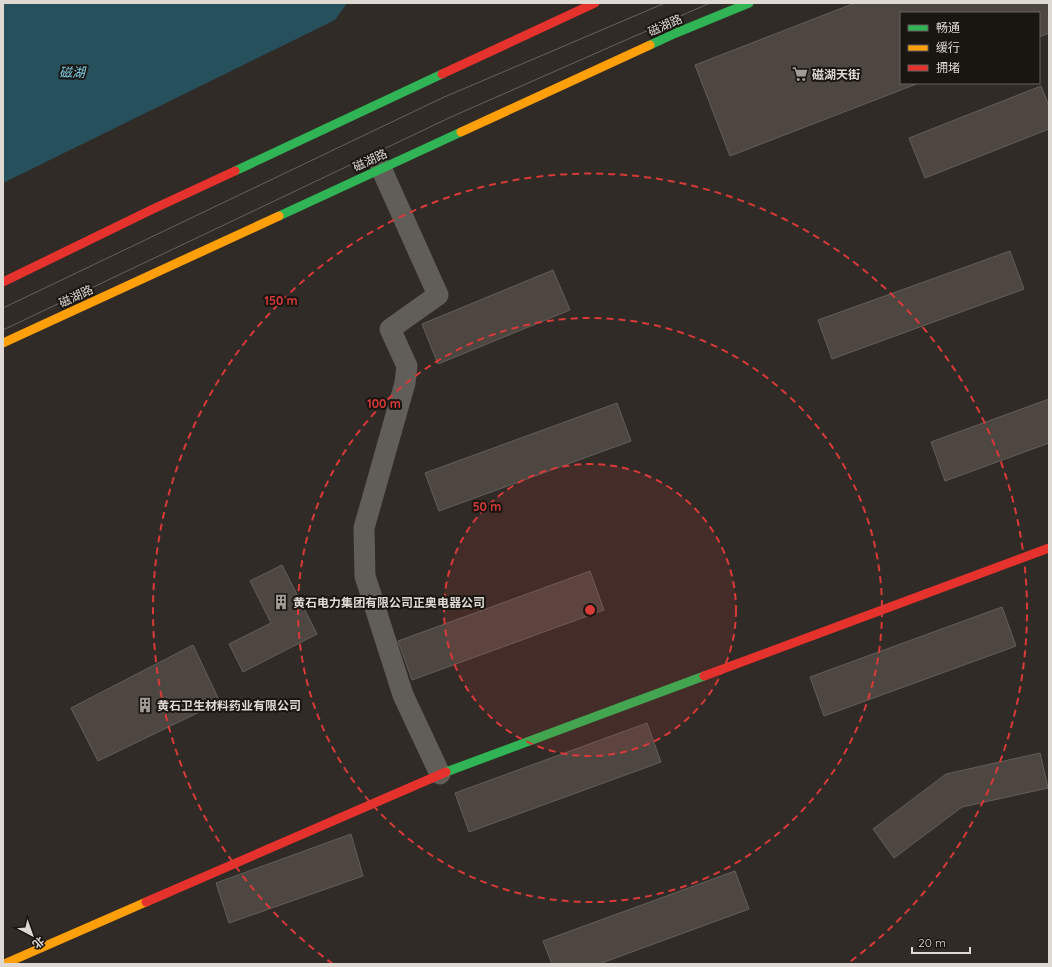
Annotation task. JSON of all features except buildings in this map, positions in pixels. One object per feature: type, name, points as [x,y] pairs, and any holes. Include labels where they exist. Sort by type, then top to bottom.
[{"type":"main road","points":[[3,282],[168,202],[595,3]]},
{"type":"main road","name":"磁湖路","points":[[3,343],[676,33],[750,3]]},
{"type":"main road","points":[[4,964],[440,774],[1049,548]]},
{"type":"street","points":[[381,168],[438,295],[390,329],[408,366],[364,528],[364,576],[403,695],[440,774]]},
{"type":"water","name":"磁湖","points":[[3,3],[347,3],[335,20],[3,183]]},
{"type":"tram line","points":[[3,308],[442,98],[665,3]]},
{"type":"tram line","points":[[3,330],[451,117],[710,3]]},
{"type":"traffic: fast","points":[[650,45],[749,3]]},
{"type":"traffic: fast","points":[[235,171],[442,74]]},
{"type":"traffic: fast","points":[[279,216],[461,132]]},
{"type":"traffic: fast","points":[[446,772],[704,676]]},
{"type":"traffic: slow","points":[[461,132],[650,45]]},
{"type":"traffic: slow","points":[[3,343],[279,216]]},
{"type":"traffic: slow","points":[[4,964],[146,902]]},
{"type":"traffic: jam","points":[[442,74],[595,3]]},
{"type":"traffic: jam","points":[[3,282],[235,171]]},
{"type":"traffic: jam","points":[[704,676],[1049,548]]},
{"type":"traffic: jam","points":[[146,902],[446,772]]},
{"type":"place","name":"磁湖天街","points":[[800,74]]},
{"type":"place","name":"黄石电力集团有限公司正奥电器公司","points":[[281,602]]},
{"type":"place","name":"黄石卫生材料药业有限公司","points":[[145,705]]}]
